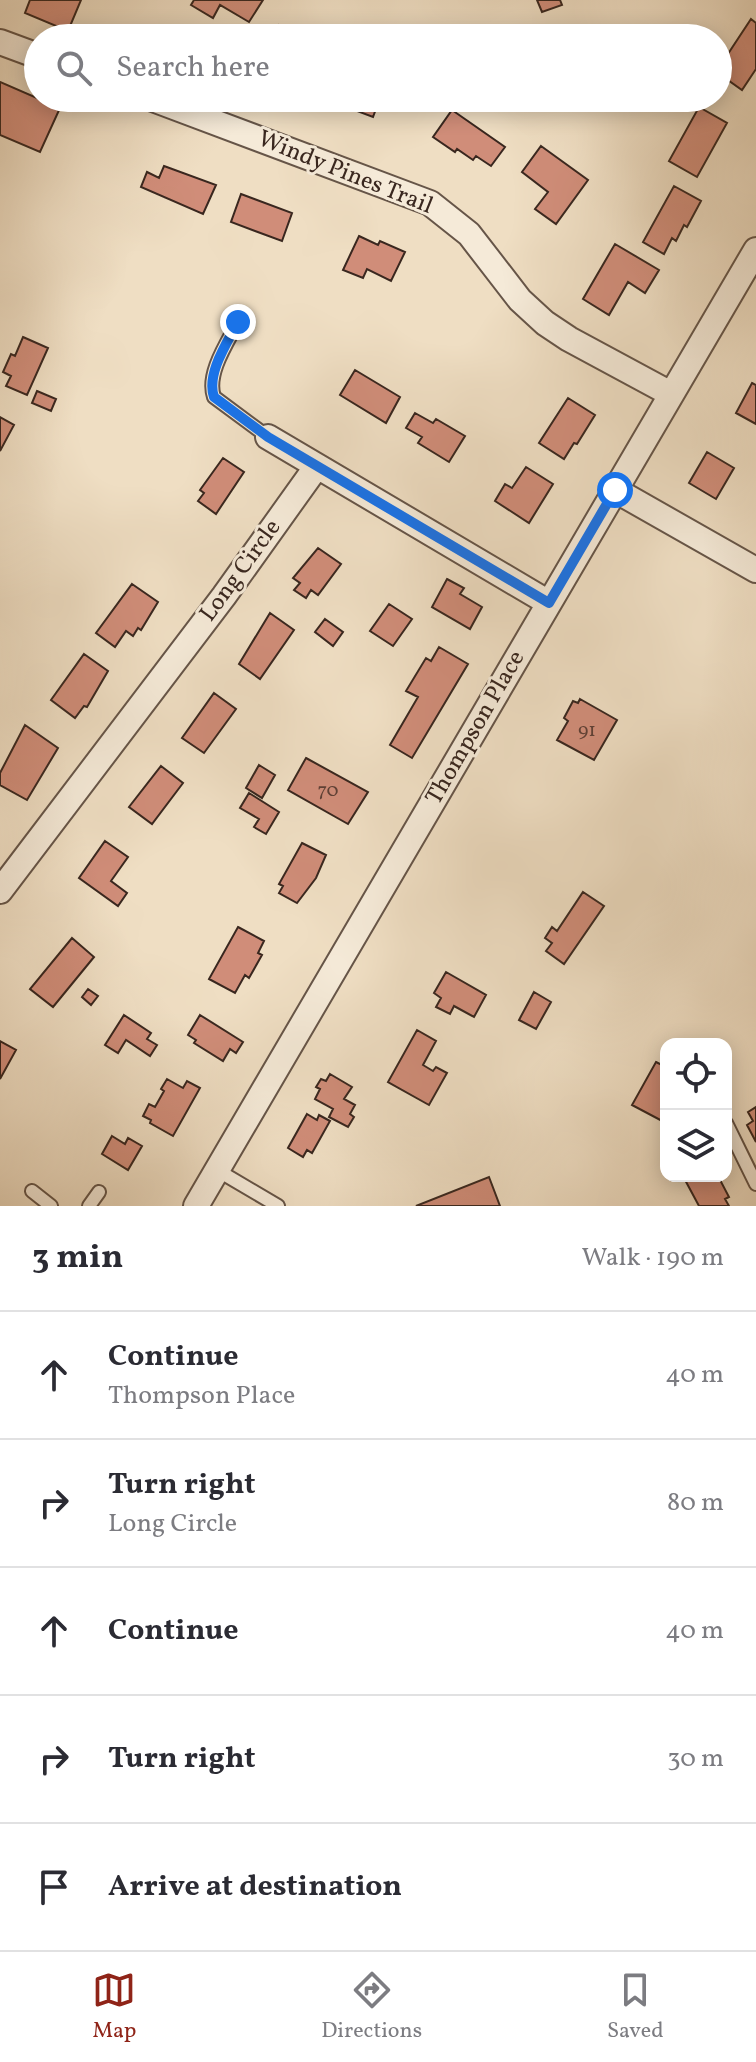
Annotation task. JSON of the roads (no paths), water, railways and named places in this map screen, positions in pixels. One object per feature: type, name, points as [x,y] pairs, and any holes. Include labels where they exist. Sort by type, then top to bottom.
[{"type":"street","points":[[0,42],[24,51]]},
{"type":"street","name":"Windy Pines Trail","points":[[187,112],[430,203],[469,234],[520,300],[545,323],[671,394]]},
{"type":"street","name":"Thompson Place","points":[[196,1206],[756,250]]},
{"type":"street","points":[[268,437],[549,603]]},
{"type":"street","name":"Long Circle","points":[[0,891],[224,596],[317,466]]},
{"type":"street","points":[[615,490],[756,570]]},
{"type":"lane","points":[[238,322],[219,360],[210,387],[214,397],[268,437]]},
{"type":"lane","points":[[732,1135],[756,1184]]},
{"type":"lane","points":[[217,1170],[278,1206]]},
{"type":"lane","points":[[32,1191],[51,1206]]},
{"type":"lane","points":[[89,1206],[99,1192]]}]
